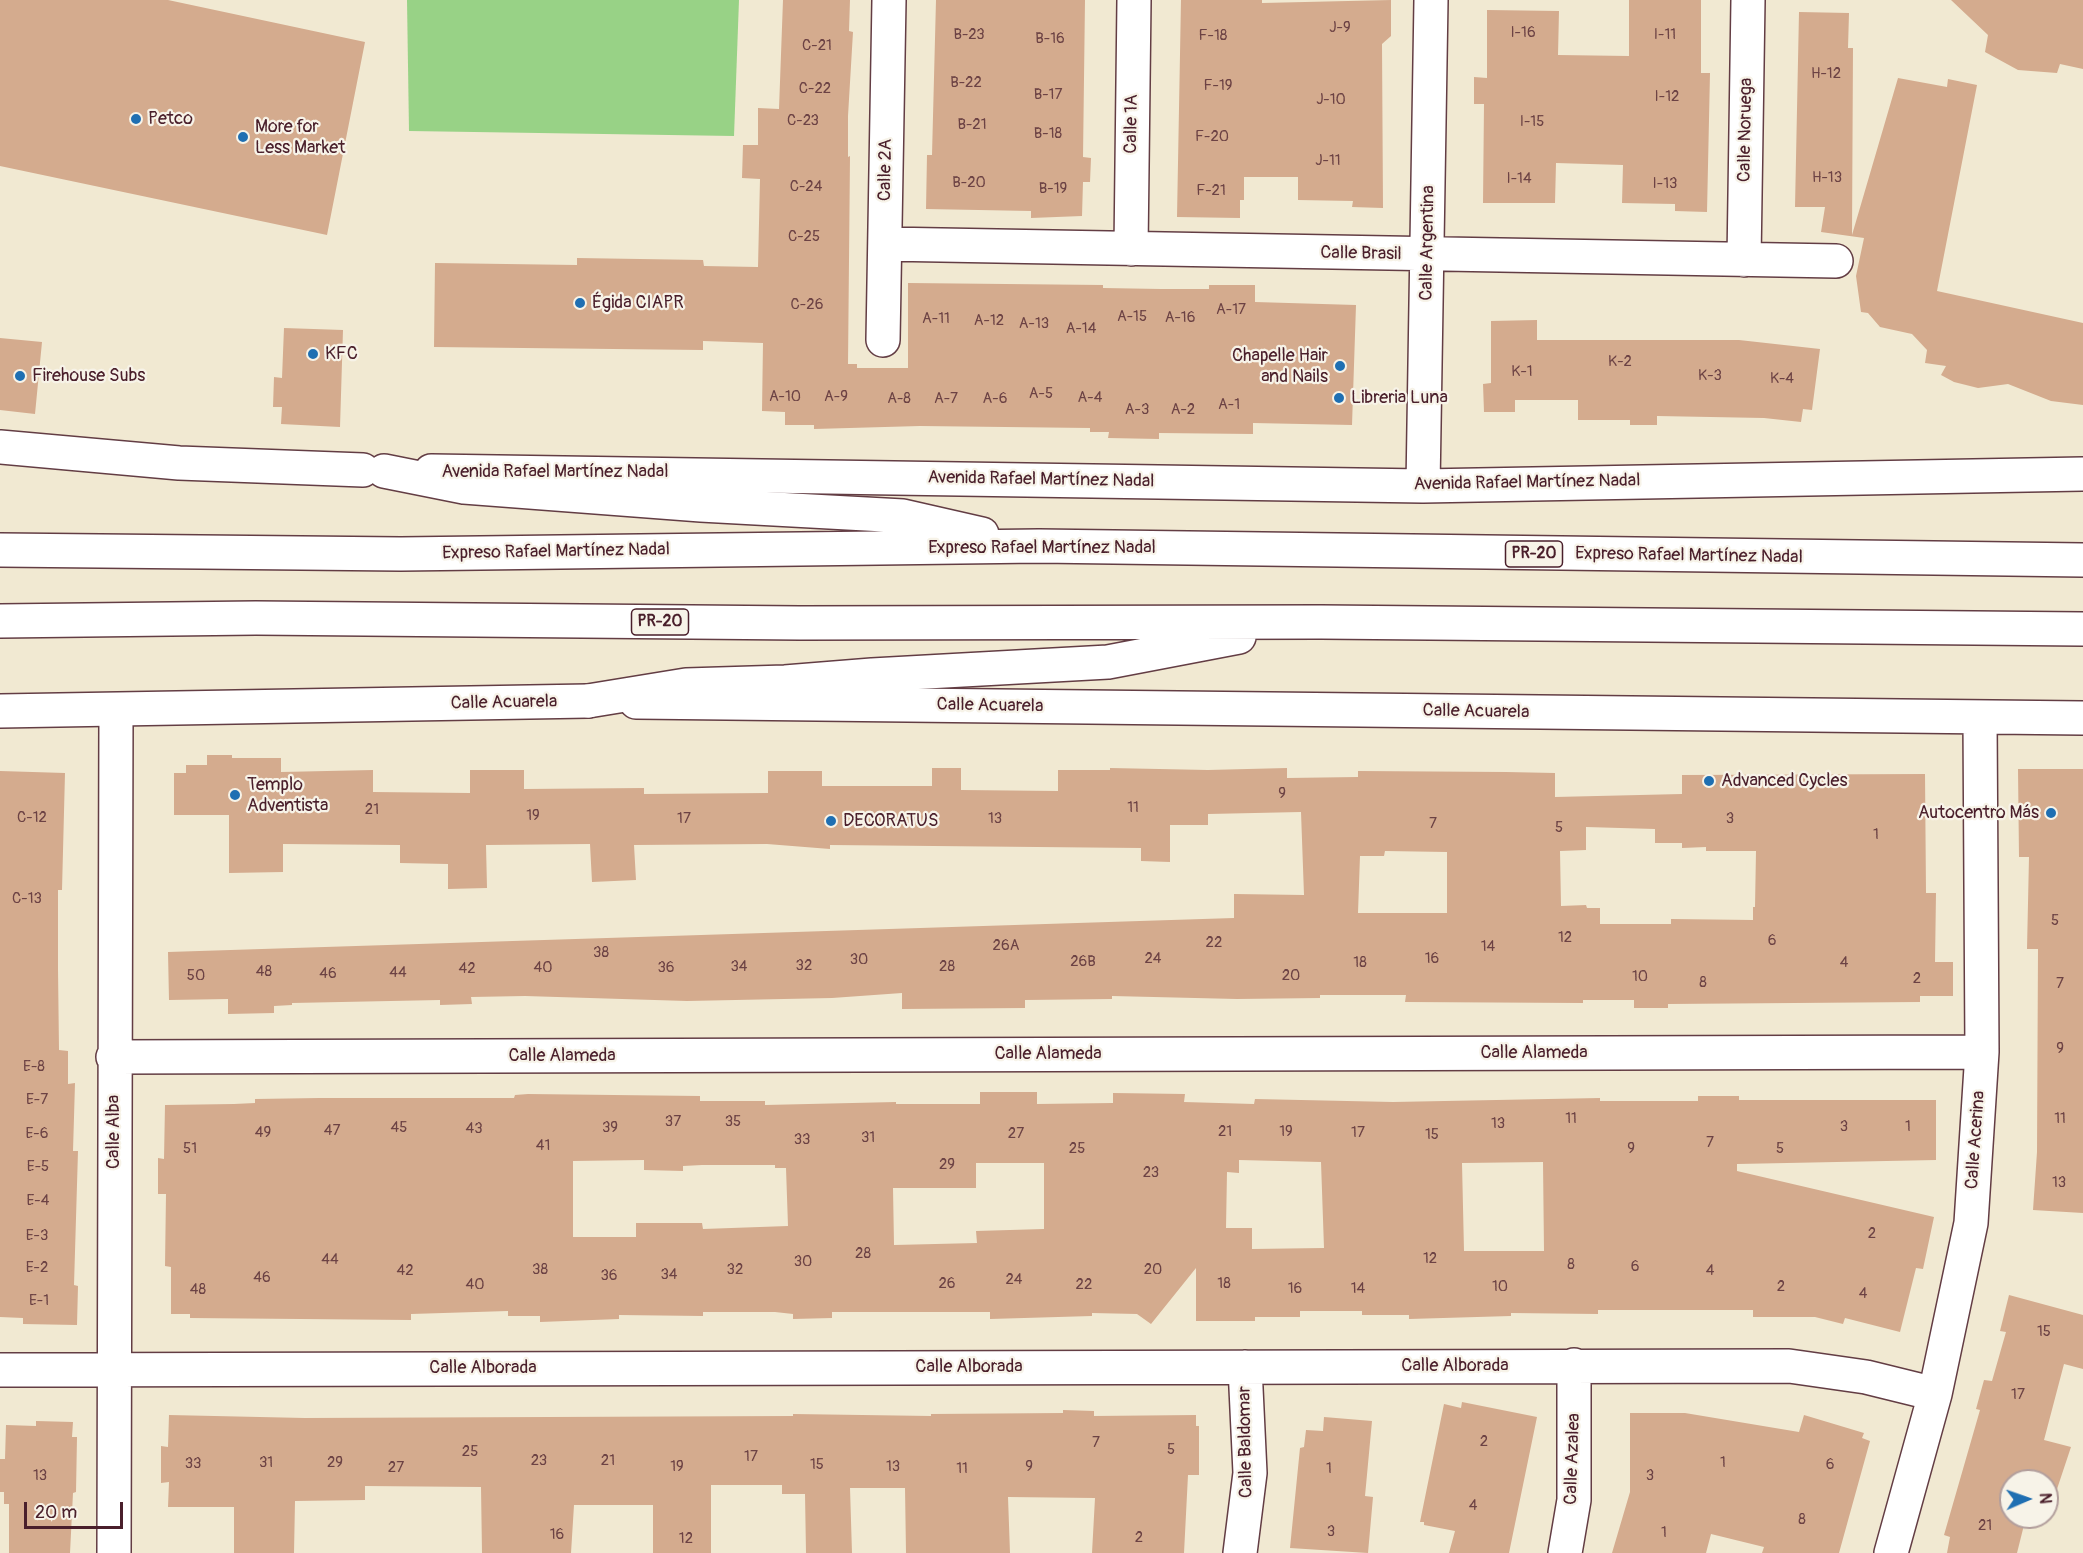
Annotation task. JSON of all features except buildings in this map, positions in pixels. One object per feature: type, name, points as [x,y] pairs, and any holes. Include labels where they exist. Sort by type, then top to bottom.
[{"type":"main road","name":"Calle 2A","points":[[883,340],[889,0]]},
{"type":"main road","name":"Calle 1A","points":[[1131,249],[1134,0]]},
{"type":"main road","name":"Calle Argentina","points":[[1423,486],[1431,0]]},
{"type":"main road","name":"Calle Noruega","points":[[1744,260],[1748,0]]},
{"type":"main road","name":"Calle Brasil","points":[[885,244],[1836,261]]},
{"type":"main road","name":"Avenida Rafael Martínez Nadal","points":[[0,447],[179,463],[374,470],[647,472],[1423,486],[2083,474]]},
{"type":"main road","points":[[374,470],[464,488],[702,506],[903,516],[1039,546]]},
{"type":"main road","name":"Expreso Rafael Martínez Nadal","points":[[0,550],[401,554],[1039,546],[2083,560]]},
{"type":"main road","points":[[2030,559],[2083,549]]},
{"type":"main road","name":"PR-20","points":[[0,621],[256,618],[800,623],[1321,622],[2083,629]]},
{"type":"main road","points":[[588,701],[686,685],[785,682],[1108,662],[1321,622]]},
{"type":"main road","points":[[2029,629],[2083,640]]},
{"type":"main road","name":"Calle Acuarela","points":[[0,711],[588,701],[1980,718]]},
{"type":"main road","name":"Calle Alba","points":[[114,1553],[113,1057],[116,710]]},
{"type":"main road","points":[[1980,718],[2083,718]]},
{"type":"main road","name":"Calle Acerina","points":[[1891,1553],[1935,1394],[1971,1223],[1982,1052],[1980,718]]},
{"type":"main road","name":"Calle Alameda","points":[[113,1057],[1982,1052]]},
{"type":"main road","name":"Calle Azalea","points":[[1565,1553],[1574,1500],[1574,1365]]},
{"type":"main road","name":"Calle Alborada","points":[[0,1370],[1789,1366],[1866,1377],[1935,1394]]},
{"type":"main road","name":"Calle Baldomar","points":[[1240,1553],[1250,1473],[1245,1367]]},
{"type":"green space","points":[[407,0],[739,0],[734,136],[409,131]]},
{"type":"place","name":"Petco","points":[[136,119]]},
{"type":"place","name":"More for Less Market","points":[[243,137]]},
{"type":"place","name":"Égida CIAPR","points":[[580,303]]},
{"type":"place","name":"KFC","points":[[313,354]]},
{"type":"place","name":"Chapelle Hair and Nails","points":[[1340,366]]},
{"type":"place","name":"Firehouse Subs","points":[[20,376]]},
{"type":"place","name":"Libreria Luna","points":[[1339,398]]},
{"type":"place","name":"Advanced Cycles","points":[[1709,781]]},
{"type":"place","name":"Templo Adventista","points":[[235,795]]},
{"type":"place","name":"Autocentro Más","points":[[2051,813]]},
{"type":"place","name":"DECORATUS","points":[[831,821]]}]
